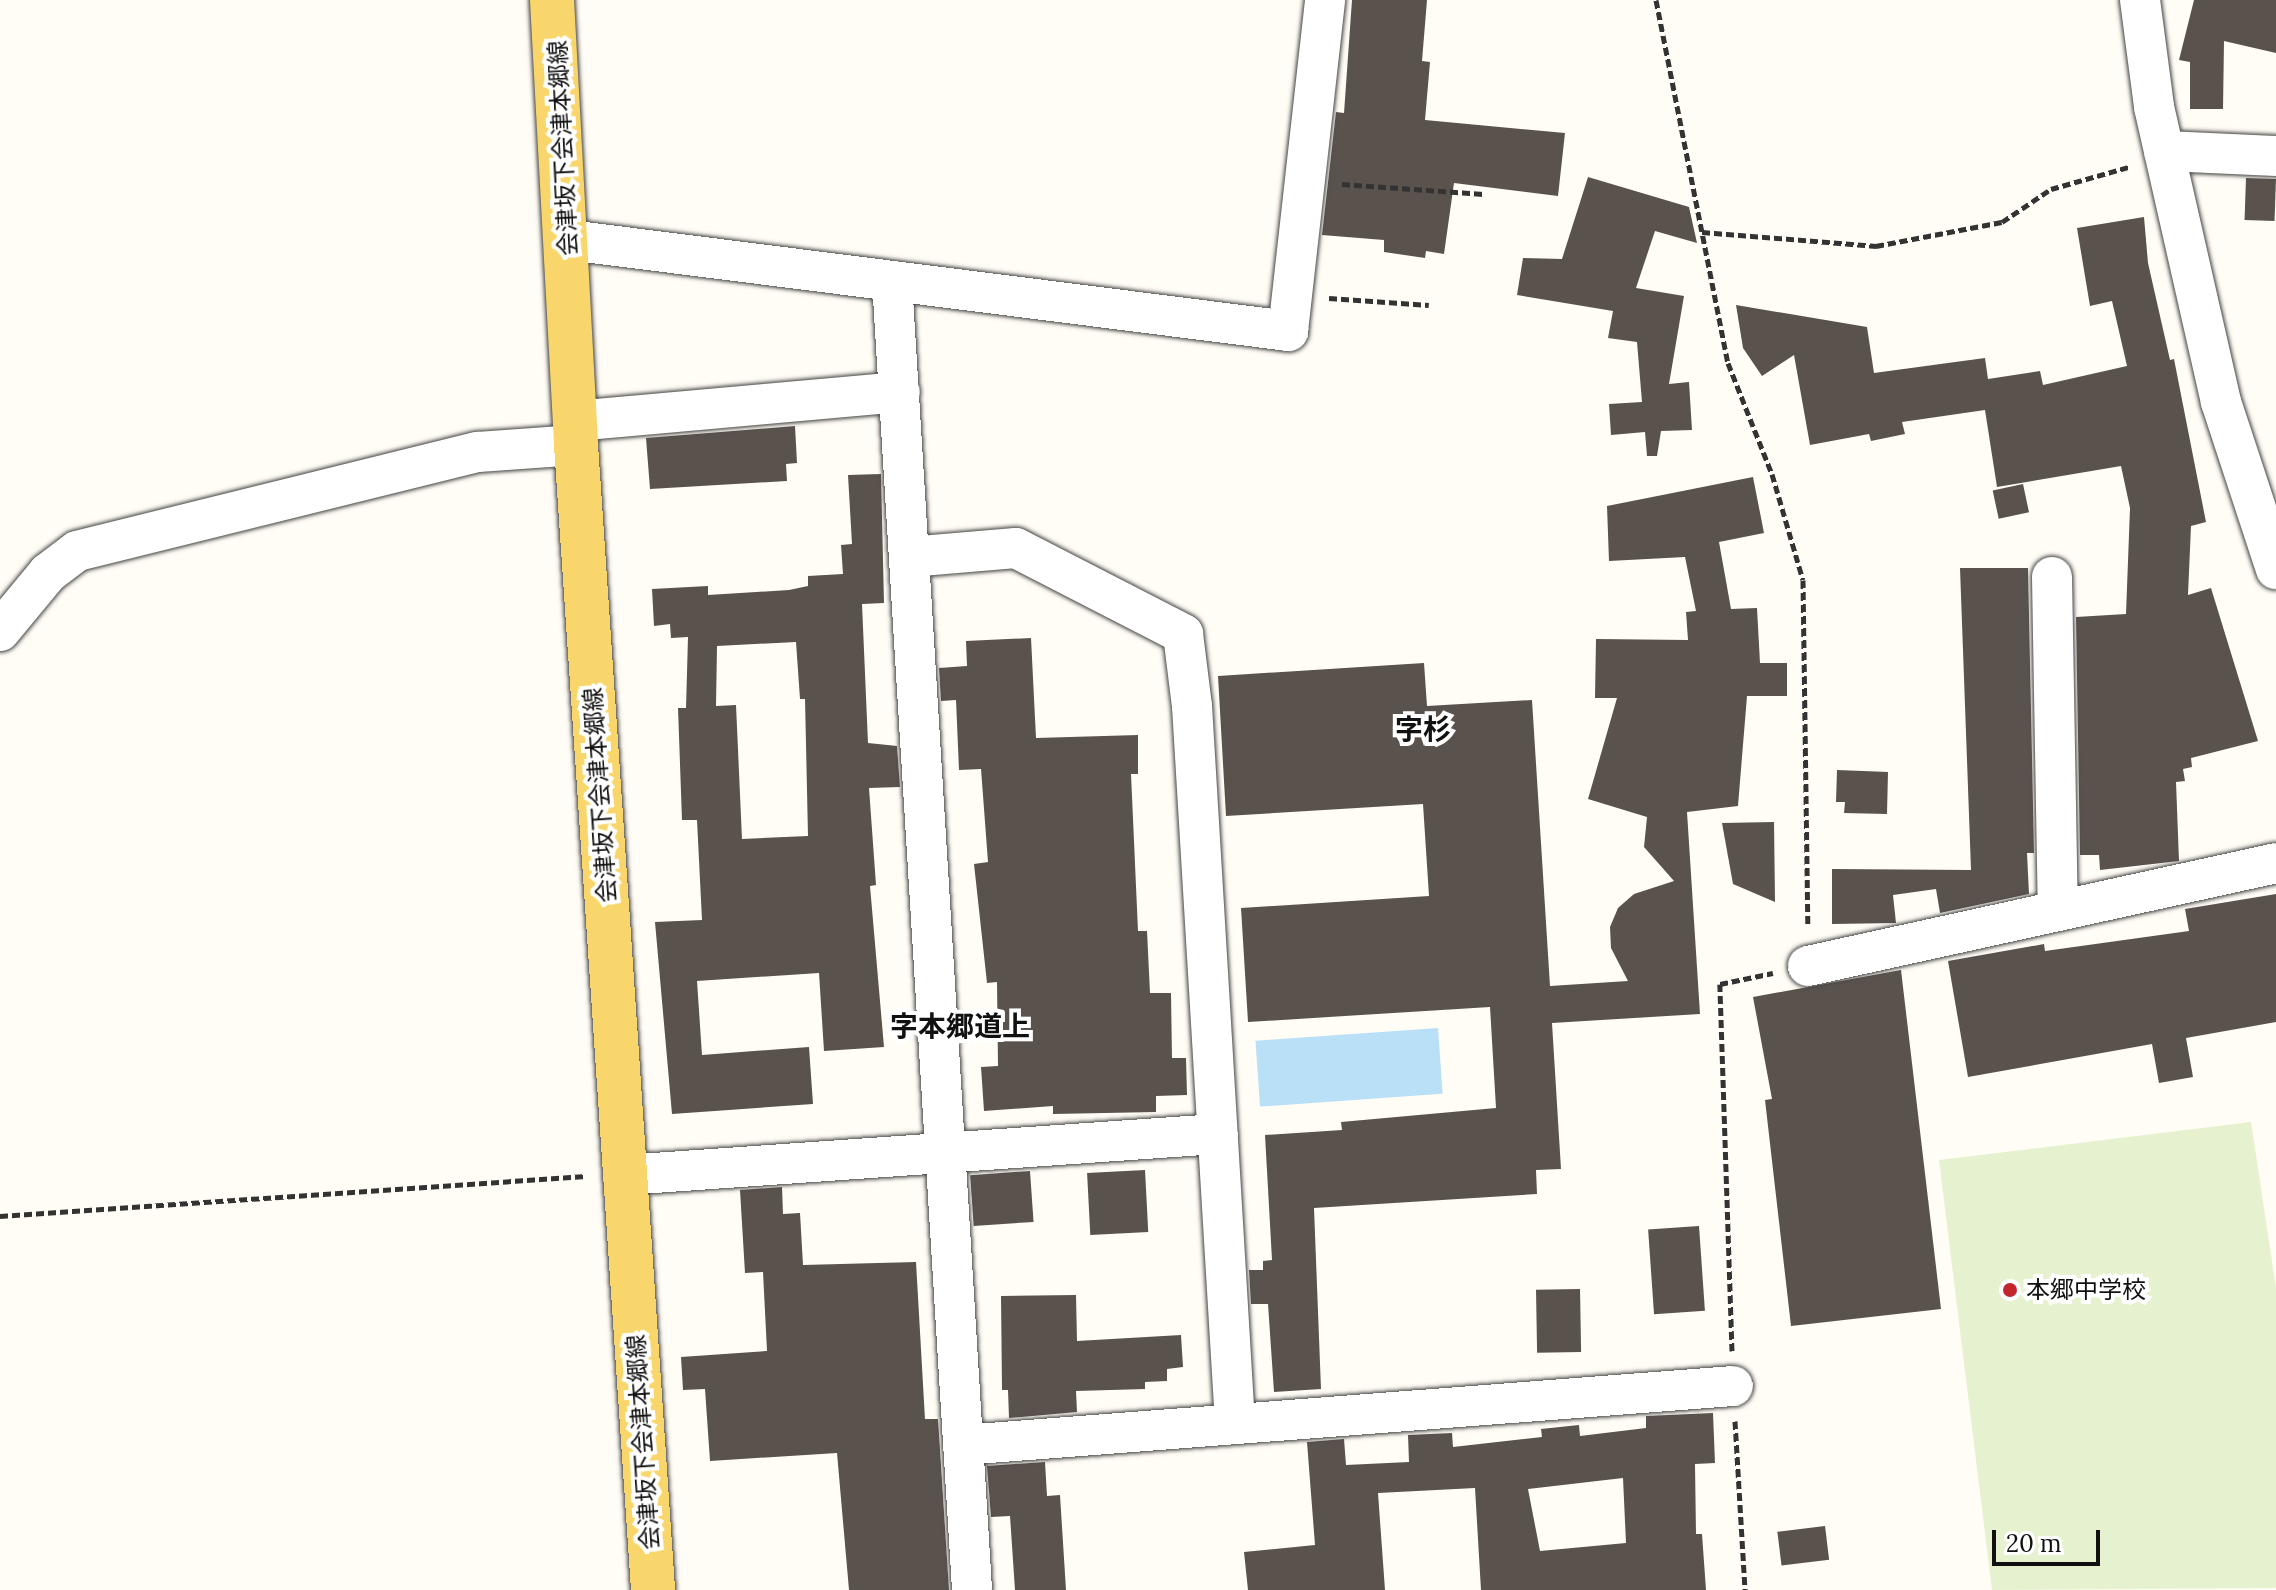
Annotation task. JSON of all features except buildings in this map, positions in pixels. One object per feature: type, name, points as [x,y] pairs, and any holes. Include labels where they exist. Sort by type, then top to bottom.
[{"type":"main road","name":"会津坂下会津本郷線","points":[[552,0],[569,240],[608,1176],[653,1590]]},
{"type":"street","points":[[569,240],[1288,331],[1325,0]]},
{"type":"street","points":[[2140,0],[2164,154],[2221,402],[2276,569]]},
{"type":"street","points":[[2164,154],[2276,156]]},
{"type":"street","points":[[892,281],[972,1590]]},
{"type":"street","points":[[0,631],[48,573],[77,551],[478,452],[576,433],[900,392]]},
{"type":"street","points":[[909,557],[1016,548],[1183,634],[1235,1423]]},
{"type":"street","points":[[2052,577],[2058,910]]},
{"type":"street","points":[[1808,966],[2276,863]]},
{"type":"street","points":[[608,1176],[1218,1134]]},
{"type":"street","points":[[963,1445],[1733,1386]]},
{"type":"path","points":[[1656,0],[1728,363],[1772,474],[1803,580],[1808,966],[1720,984],[1733,1386],[1745,1590]]},
{"type":"path","points":[[1702,232],[1876,246],[2002,222],[2051,189],[2164,154]]},
{"type":"path","points":[[1305,181],[1484,194]]},
{"type":"path","points":[[1292,295],[1429,305]]},
{"type":"path","points":[[0,1216],[608,1176]]},
{"type":"green space","points":[[2251,1122],[2276,1288],[2276,1588],[1992,1590],[1939,1160]]},
{"type":"water","points":[[1438,1028],[1443,1094],[1260,1107],[1255,1041]]},
{"type":"place","name":"本郷中学校","points":[[2010,1290]]},
{"type":"district","name":"字杉","points":[[1423,729]]},
{"type":"district","name":"字本郷道上","points":[[960,1026]]}]
